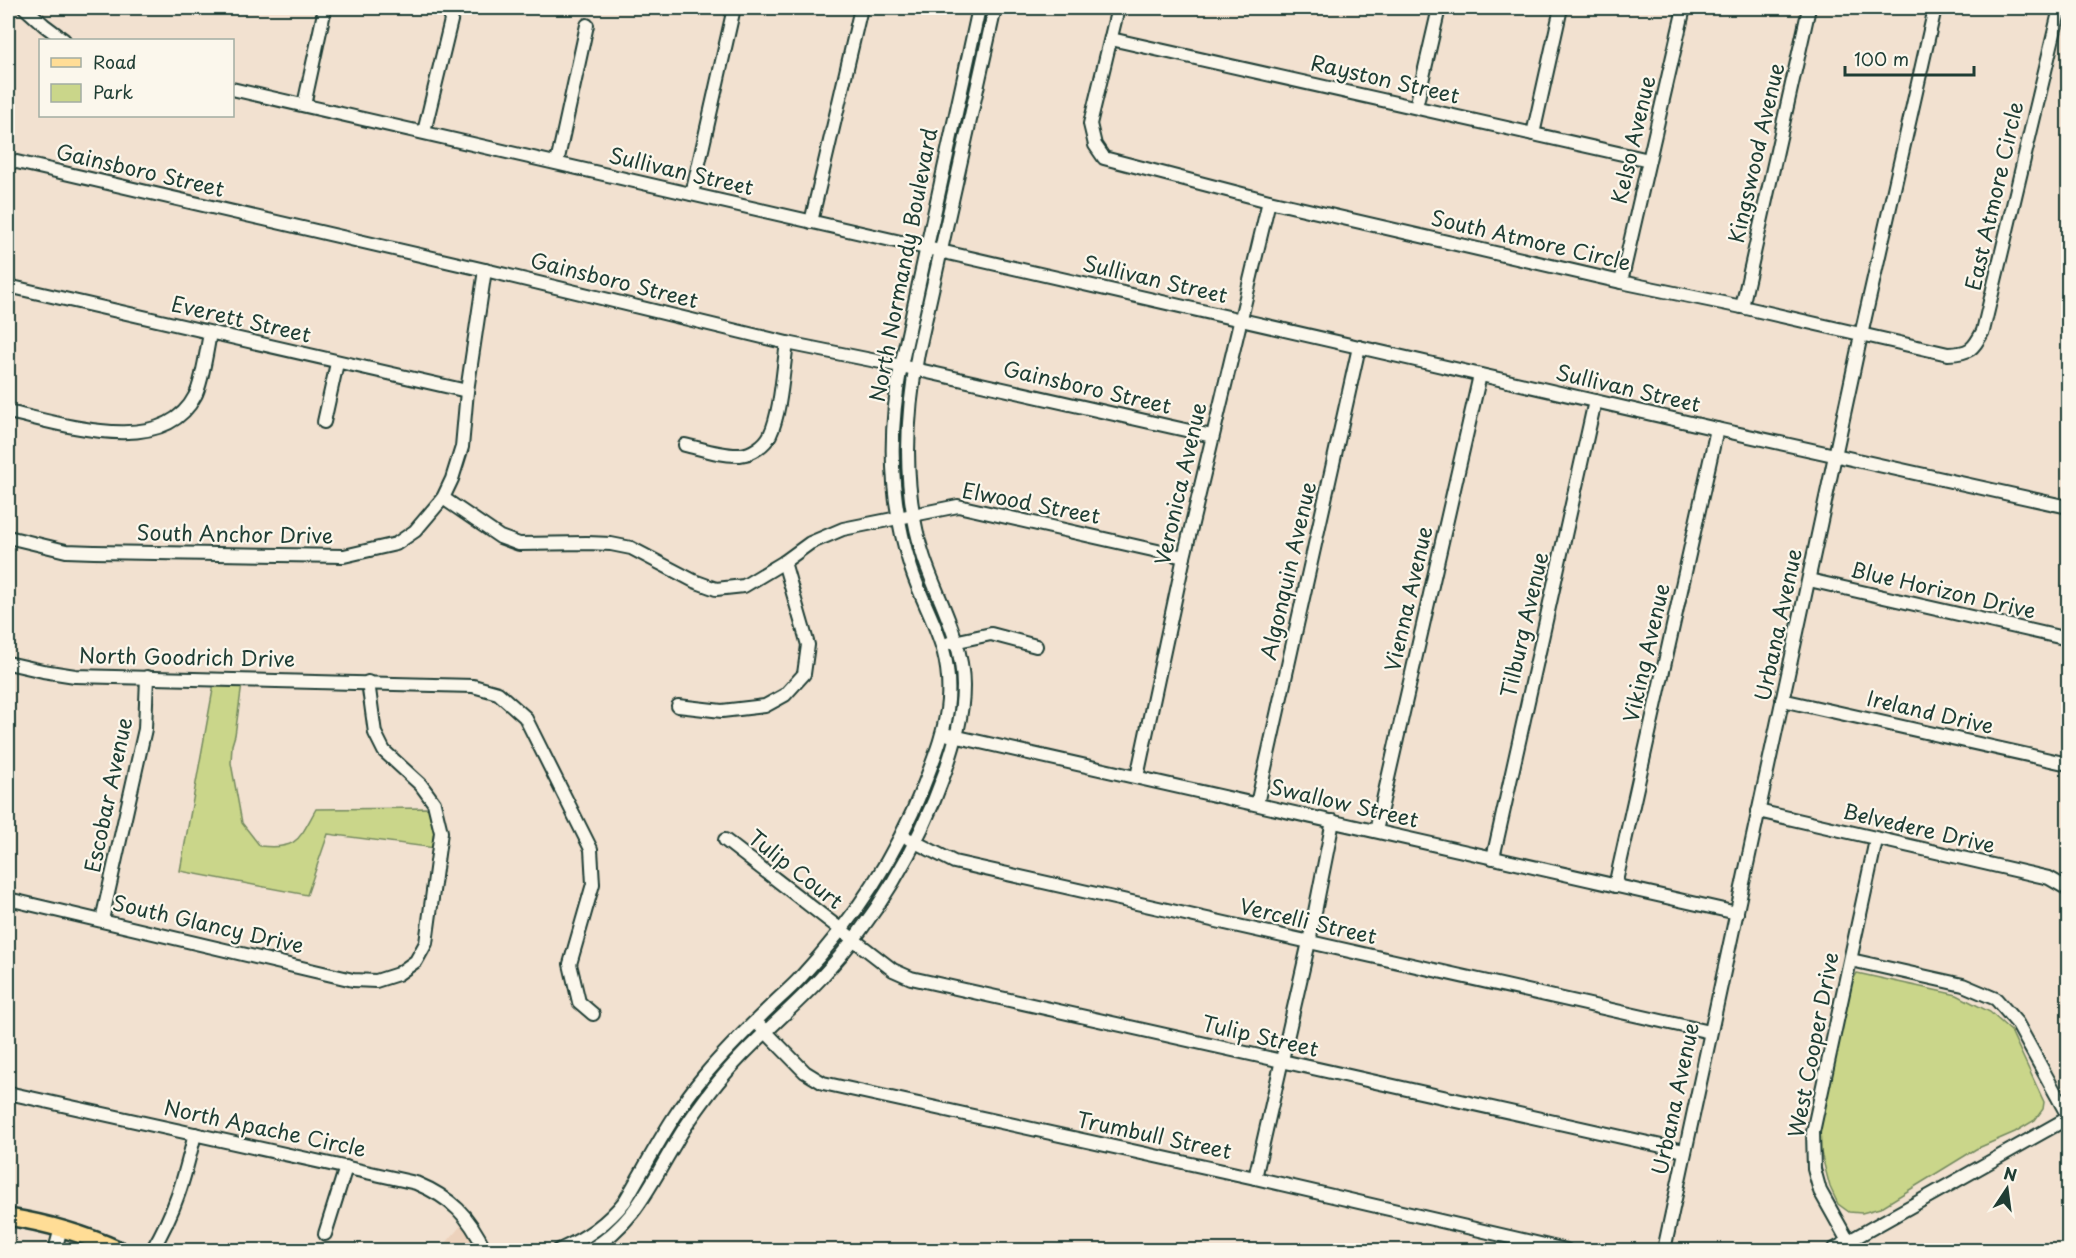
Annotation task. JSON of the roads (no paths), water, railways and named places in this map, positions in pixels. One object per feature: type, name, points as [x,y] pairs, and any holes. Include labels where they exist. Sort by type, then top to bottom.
[{"type":"main road","points":[[8,1216],[61,1228],[120,1251]]},
{"type":"street","points":[[25,8],[63,39]]},
{"type":"street","points":[[304,105],[325,8]]},
{"type":"street","points":[[424,132],[454,8]]},
{"type":"street","points":[[692,194],[734,8]]},
{"type":"street","points":[[811,222],[861,8]]},
{"type":"street","name":"North Normandy Boulevard","points":[[559,1251],[587,1236],[616,1213],[685,1101],[723,1054],[799,979],[841,930],[871,890],[902,836],[926,780],[942,733],[949,688],[947,660],[911,567],[899,518],[892,444],[894,406],[901,366],[979,8]]},
{"type":"street","name":"North Normandy Boulevard","points":[[591,1251],[609,1238],[632,1215],[649,1190],[677,1139],[726,1072],[819,980],[879,905],[915,842],[938,791],[957,736],[962,710],[962,668],[956,641],[929,573],[913,515],[907,437],[914,369],[995,8]]},
{"type":"street","points":[[1111,39],[1118,8]]},
{"type":"street","points":[[1416,107],[1439,8]]},
{"type":"street","points":[[1533,134],[1561,8]]},
{"type":"street","name":"Kelso Avenue","points":[[1621,282],[1684,8]]},
{"type":"street","name":"Kingswood Avenue","points":[[1742,307],[1809,8]]},
{"type":"street","name":"Urbana Avenue","points":[[1664,1251],[1861,335],[1935,8]]},
{"type":"street","name":"East Atmore Circle","points":[[1966,353],[1975,346],[1983,331],[2060,8]]},
{"type":"street","points":[[557,163],[587,25]]},
{"type":"street","name":"Rayston Street","points":[[1111,39],[1649,160]]},
{"type":"street","name":"South Atmore Circle","points":[[1111,39],[1090,124],[1095,146],[1104,158],[1269,201],[1621,282],[1948,354],[1966,353]]},
{"type":"street","name":"Sullivan Street","points":[[234,89],[1717,429],[2068,507]]},
{"type":"street","name":"Gainsboro Street","points":[[8,160],[485,270],[787,343],[901,366],[1212,436]]},
{"type":"street","name":"Veronica Avenue","points":[[1137,777],[1184,556],[1269,201]]},
{"type":"street","name":"South Anchor Drive","points":[[8,537],[85,552],[344,556],[396,544],[415,531],[442,498],[452,479],[462,447],[466,391],[485,270]]},
{"type":"street","name":"Everett Street","points":[[8,286],[466,391]]},
{"type":"street","points":[[8,412],[88,430],[121,432],[152,430],[177,420],[196,396],[210,333]]},
{"type":"street","points":[[685,445],[741,455],[760,446],[770,436],[776,416],[787,343]]},
{"type":"street","name":"Algonquin Avenue","points":[[1257,804],[1359,347]]},
{"type":"street","points":[[324,422],[337,363]]},
{"type":"street","name":"Vienna Avenue","points":[[1376,831],[1480,375]]},
{"type":"street","name":"Tilburg Avenue","points":[[1492,858],[1595,401]]},
{"type":"street","name":"Viking Avenue","points":[[1615,886],[1717,429]]},
{"type":"street","name":"Elwood Street","points":[[442,498],[500,537],[519,544],[587,543],[631,548],[716,590],[744,586],[810,543],[843,529],[958,506],[1184,556]]},
{"type":"street","points":[[678,706],[722,711],[765,706],[785,695],[804,674],[808,645],[784,562]]},
{"type":"street","name":"Blue Horizon Drive","points":[[1809,580],[2068,639]]},
{"type":"street","points":[[942,644],[991,634],[1036,646]]},
{"type":"street","name":"North Goodrich Drive","points":[[8,663],[75,676],[473,686],[498,693],[525,717],[591,849],[593,884],[570,963],[579,1002],[592,1014]]},
{"type":"street","name":"Escobar Avenue","points":[[102,920],[145,729],[147,677]]},
{"type":"street","name":"South Glancy Drive","points":[[8,899],[353,980],[376,981],[398,974],[416,961],[426,943],[441,832],[434,803],[421,785],[384,751],[379,742],[375,733],[368,682]]},
{"type":"street","name":"Ireland Drive","points":[[1782,700],[2068,764]]},
{"type":"street","name":"Swallow Street","points":[[942,733],[1737,913]]},
{"type":"street","name":"Belvedere Drive","points":[[1758,811],[2049,878],[2068,889]]},
{"type":"street","points":[[1255,1178],[1309,942],[1333,821]]},
{"type":"street","name":"Vercelli Street","points":[[902,836],[954,862],[1710,1032]]},
{"type":"street","name":"Tulip Court","points":[[725,840],[841,930]]},
{"type":"street","name":"West Cooper Drive","points":[[1851,1247],[1820,1191],[1814,1169],[1813,1132],[1876,840]]},
{"type":"street","name":"Tulip Street","points":[[841,930],[893,970],[911,978],[1684,1151]]},
{"type":"street","points":[[1833,1251],[1851,1247],[2068,1117],[2017,1023],[1996,999],[1963,985],[1851,960]]},
{"type":"street","name":"Trumbull Street","points":[[756,1020],[805,1072],[823,1083],[1255,1178],[1566,1251]]},
{"type":"street","name":"North Apache Circle","points":[[8,1093],[416,1183],[449,1201],[466,1217],[485,1251]]},
{"type":"street","points":[[152,1251],[174,1209],[183,1184],[195,1134]]},
{"type":"street","points":[[325,1233],[346,1167]]},
{"type":"street","points":[[55,1251],[61,1228]]}]
